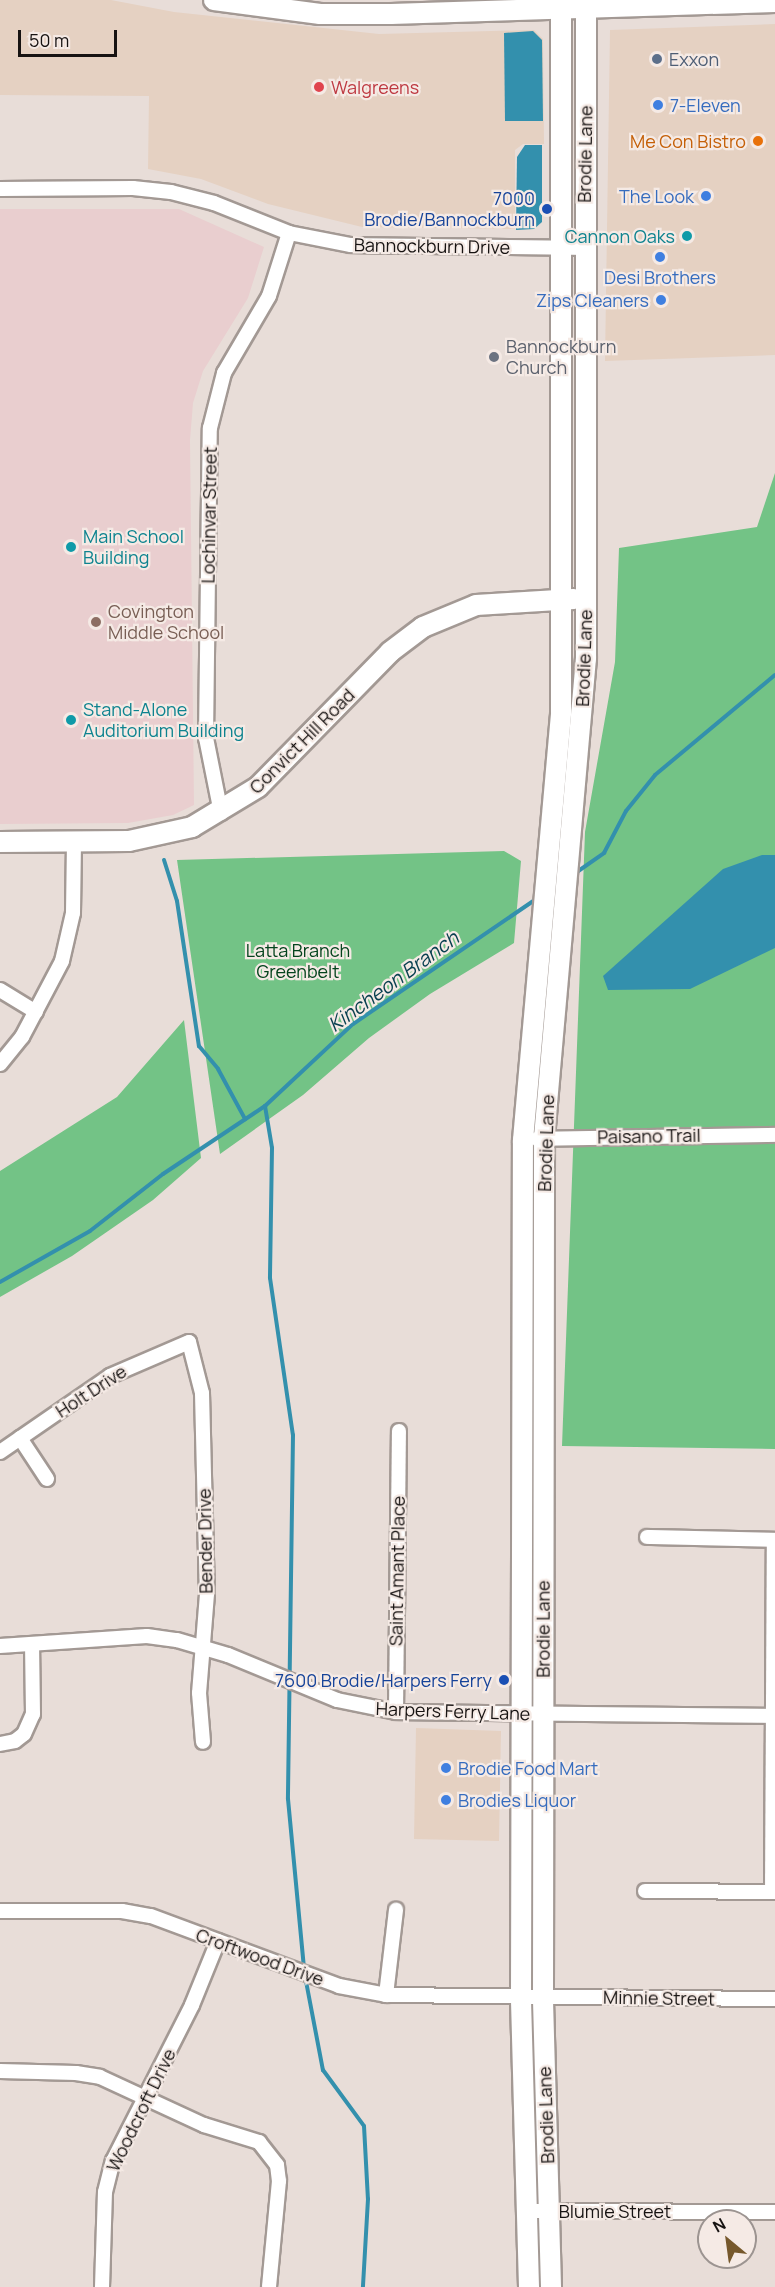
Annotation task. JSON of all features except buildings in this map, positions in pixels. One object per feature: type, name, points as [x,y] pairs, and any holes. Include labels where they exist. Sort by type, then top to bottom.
[{"type":"main road","points":[[214,0],[320,14],[561,4],[775,2]]},
{"type":"main road","name":"Brodie Lane","points":[[551,2287],[543,1996],[544,1138],[563,600],[561,4]]},
{"type":"main road","name":"Brodie Lane","points":[[529,2287],[521,1996],[523,1140],[551,929],[575,775],[586,659],[584,248],[586,4]]},
{"type":"main road","name":"Convict Hill Road","points":[[0,842],[74,841],[158,836],[192,827],[221,813],[258,787],[390,652],[423,627],[476,605],[586,599]]},
{"type":"street","name":"Bannockburn Drive","points":[[0,189],[133,188],[171,192],[214,203],[289,233],[379,248],[584,248]]},
{"type":"street","name":"Lochinvar Street","points":[[221,813],[206,738],[210,428],[224,373],[269,296],[289,233]]},
{"type":"street","points":[[0,1064],[53,983],[68,941],[73,913],[74,841]]},
{"type":"street","points":[[0,990],[36,1012]]},
{"type":"street","name":"Paisano Trail","points":[[523,1140],[775,1135]]},
{"type":"street","name":"Holt Drive","points":[[0,1452],[110,1376],[137,1361],[189,1342]]},
{"type":"street","name":"Bender Drive","points":[[189,1342],[202,1393],[207,1594],[199,1693],[202,1742]]},
{"type":"street","name":"Saint Amant Place","points":[[396,1712],[399,1431]]},
{"type":"street","points":[[20,1438],[47,1479]]},
{"type":"street","points":[[645,1891],[773,1892],[775,1540],[647,1537]]},
{"type":"street","name":"Harpers Ferry Lane","points":[[0,1646],[147,1636],[201,1647],[353,1704],[396,1712],[774,1716]]},
{"type":"street","points":[[0,1744],[15,1741],[24,1734],[33,1714],[32,1644]]},
{"type":"street","points":[[386,1995],[396,1910]]},
{"type":"street","name":"Croftwood Drive","points":[[0,1911],[123,1911],[151,1916],[285,1968],[386,1995],[521,1996]]},
{"type":"street","name":"Woodcroft Drive","points":[[102,2287],[105,2192],[113,2161],[147,2096],[218,1941]]},
{"type":"street","name":"Minnie Street","points":[[521,1996],[775,1999]]},
{"type":"street","points":[[0,2071],[76,2073],[100,2077],[147,2096],[204,2125],[259,2142],[271,2153],[279,2181],[268,2287]]},
{"type":"street","name":"Blumie Street","points":[[527,2211],[775,2212]]},
{"type":"shaded area","points":[[0,0],[111,0],[174,12],[379,34],[534,30],[543,39],[544,144],[523,144],[515,150],[515,229],[362,227],[268,204],[201,179],[148,169],[149,96],[0,95]]},
{"type":"shaded area","name":"Cannon Oaks","points":[[775,24],[775,355],[605,361],[610,30]]},
{"type":"shaded area","name":"Covington Middle School","points":[[0,209],[179,209],[264,247],[248,298],[203,371],[193,403],[190,440],[194,805],[173,815],[128,823],[0,824]]},
{"type":"shaded area","points":[[416,1728],[501,1731],[499,1841],[414,1839]]},
{"type":"green space","points":[[775,473],[775,1449],[562,1446],[585,832],[615,662],[619,548],[757,527]]},
{"type":"green space","name":"Latta Branch Greenbelt","points":[[504,851],[521,861],[514,943],[430,994],[369,1038],[303,1095],[220,1154],[177,860]]},
{"type":"green space","points":[[184,1020],[201,1158],[153,1200],[72,1256],[0,1297],[0,1171],[117,1097]]},
{"type":"water","points":[[533,31],[542,40],[543,121],[505,121],[504,33]]},
{"type":"water","points":[[525,145],[542,145],[542,222],[534,229],[516,230],[517,157]]},
{"type":"water","points":[[762,855],[775,855],[775,948],[690,989],[608,990],[603,976],[723,869]]},
{"type":"waterway","name":"Kincheon Branch","points":[[574,874],[604,853],[626,811],[655,775],[775,675]]},
{"type":"waterway","points":[[164,860],[177,901],[199,1046],[218,1069],[245,1119]]},
{"type":"waterway","name":"Kincheon Branch","points":[[0,1282],[90,1231],[163,1174],[265,1106],[353,1024],[538,898]]},
{"type":"waterway","points":[[265,1106],[272,1148],[270,1278],[293,1435],[288,1799],[304,1969]]},
{"type":"waterway","points":[[305,1976],[323,2070],[364,2126],[368,2199],[363,2287]]},
{"type":"place","name":"Exxon","points":[[657,59]]},
{"type":"place","name":"Walgreens","points":[[319,87]]},
{"type":"place","name":"7-Eleven","points":[[658,105]]},
{"type":"place","name":"Me Con Bistro","points":[[758,141]]},
{"type":"place","name":"The Look","points":[[706,196]]},
{"type":"place","name":"7000 Brodie/Bannockburn","points":[[547,209]]},
{"type":"place","name":"Cannon Oaks","points":[[687,236]]},
{"type":"place","name":"Desi Brothers","points":[[660,257]]},
{"type":"place","name":"Zips Cleaners","points":[[661,300]]},
{"type":"place","name":"Bannockburn Church","points":[[494,357]]},
{"type":"place","name":"Main School Building","points":[[71,547]]},
{"type":"place","name":"Covington Middle School","points":[[96,622]]},
{"type":"place","name":"Stand-Alone Auditorium Building","points":[[71,720]]},
{"type":"place","name":"7600 Brodie/Harpers Ferry","points":[[504,1680]]},
{"type":"place","name":"Brodie Food Mart","points":[[446,1768]]},
{"type":"place","name":"Brodies Liquor","points":[[446,1800]]}]
